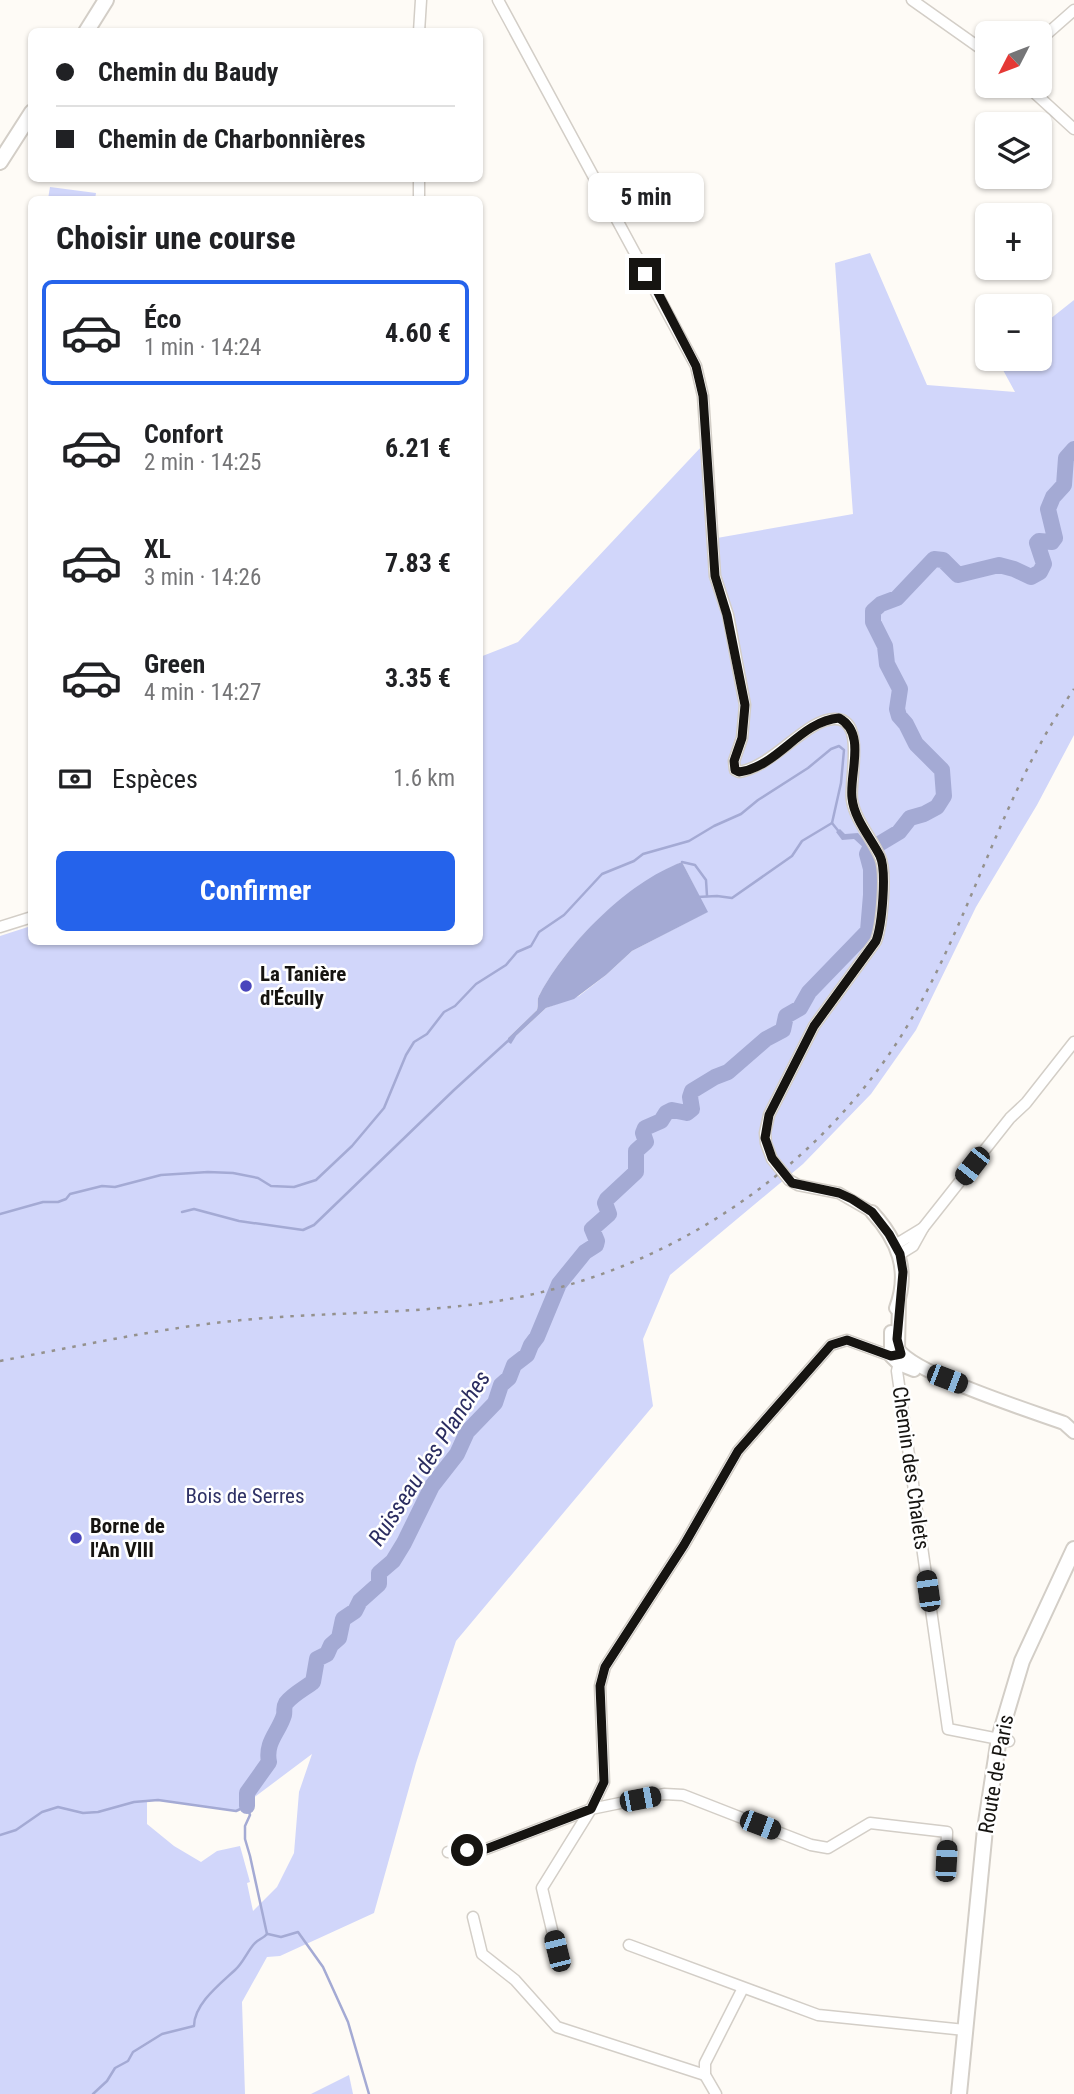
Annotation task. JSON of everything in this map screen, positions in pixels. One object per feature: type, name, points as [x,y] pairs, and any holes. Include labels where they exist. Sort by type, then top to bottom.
[{"type":"main road","points":[[88,28],[106,0]]},
{"type":"main road","points":[[0,162],[28,118]]},
{"type":"main road","name":"Route de Paris","points":[[958,2094],[985,1829],[1023,1661],[1074,1549]]},
{"type":"street","points":[[419,28],[421,0]]},
{"type":"street","points":[[499,0],[696,366],[703,396],[715,576],[727,615],[745,705],[742,738],[734,761],[735,770],[739,772],[754,768],[829,719],[839,718],[846,722],[851,730],[855,747],[852,799],[864,828],[880,855],[883,867],[881,927],[876,941],[814,1026],[769,1115],[765,1133],[772,1158],[792,1183],[839,1193],[872,1212],[898,1250],[903,1272],[897,1358]]},
{"type":"street","points":[[914,0],[975,44]]},
{"type":"street","points":[[1052,29],[1074,10]]},
{"type":"street","points":[[1040,98],[1074,129]]},
{"type":"street","points":[[0,928],[28,918]]},
{"type":"street","points":[[898,1250],[923,1228],[1074,1042]]},
{"type":"street","points":[[557,1951],[542,1888],[591,1809],[604,1782],[600,1686],[605,1667],[684,1545],[738,1451],[831,1345],[847,1340],[1064,1423],[1074,1432]]},
{"type":"street","name":"Chemin des Chalets","points":[[897,1358],[948,1729],[1004,1740]]},
{"type":"street","points":[[448,1852],[486,1849],[591,1809],[664,1794],[683,1795],[811,1845],[828,1848],[870,1823],[947,1832],[946,1861]]},
{"type":"street","points":[[473,1917],[482,1954],[514,1980],[557,2027],[705,2075]]},
{"type":"street","points":[[629,1945],[818,2015],[965,2030]]},
{"type":"street","points":[[716,2094],[705,2075],[705,2063],[743,1988]]},
{"type":"green space","points":[[50,187],[96,193],[96,196],[48,196]]},
{"type":"green space","name":"Bois de Serres","points":[[870,253],[927,385],[1015,392],[1004,371],[1052,371],[1052,317],[1074,300],[1074,735],[1037,805],[976,907],[916,1030],[871,1094],[803,1164],[670,1275],[643,1339],[653,1406],[456,1641],[416,1763],[374,1913],[280,1956],[267,1957],[242,2002],[245,2094],[0,2094],[0,936],[28,927],[28,945],[483,945],[483,656],[518,642],[702,446],[717,538],[853,514],[835,263]],"holes":[[[682,862],[707,912],[632,951],[579,996],[546,1008],[516,1036],[508,1038],[537,1010],[539,996],[552,974],[600,917],[639,886]],[[312,1754],[299,1792],[294,1853],[277,1887],[253,1911],[247,1883],[250,1882],[240,1846],[217,1851],[201,1862],[174,1846],[147,1824],[147,1800],[236,1811]]]},
{"type":"green space","points":[[349,2075],[353,2094],[311,2094]]},
{"type":"shaded area","points":[[840,829],[845,834],[858,833],[868,845],[865,849],[854,839],[842,840],[836,832]]},
{"type":"shaded area","points":[[682,862],[708,912],[632,951],[574,999],[546,1008],[511,1044],[508,1042],[508,1038],[537,1010],[539,996],[566,955],[600,917],[640,884]]},
{"type":"waterway","name":"Ruisseau des Planches","points":[[247,1806],[247,1793],[269,1762],[269,1749],[282,1721],[286,1703],[313,1682],[317,1659],[327,1654],[331,1645],[339,1638],[343,1619],[355,1611],[360,1601],[379,1584],[379,1573],[393,1561],[404,1543],[432,1486],[457,1454],[467,1432],[495,1403],[501,1385],[509,1378],[514,1365],[527,1355],[559,1284],[585,1252],[596,1245],[592,1229],[609,1214],[605,1203],[607,1199],[636,1172],[636,1151],[646,1142],[643,1133],[645,1128],[661,1121],[666,1113],[672,1110],[687,1113],[692,1109],[692,1091],[728,1072],[766,1039],[783,1030],[786,1016],[800,1008],[809,992],[868,931],[871,895],[871,869],[867,854],[869,850],[899,832],[910,818],[937,807],[944,796],[942,770],[916,744],[899,716],[897,709],[900,689],[887,664],[885,646],[873,622],[873,611],[881,604],[897,598],[934,559],[943,560],[958,575],[999,565],[1031,577],[1040,572],[1044,564],[1037,543],[1052,542],[1055,538],[1048,509],[1053,497],[1064,485],[1066,458],[1074,449]]},
{"type":"waterway","points":[[0,1214],[43,1202],[58,1202],[70,1194],[102,1186],[115,1187],[161,1175],[233,1173],[258,1178],[271,1186],[294,1187],[316,1180],[352,1146],[384,1108],[414,1042],[427,1034],[444,1012],[455,1006],[476,984],[506,965],[517,952],[531,946],[539,932],[564,915],[602,874],[634,861],[643,854],[689,841],[741,814],[839,746],[844,750],[841,783],[832,823],[840,833]]},
{"type":"waterway","points":[[697,897],[732,898],[792,856],[802,841],[832,823]]},
{"type":"waterway","points":[[682,862],[695,865],[706,880],[707,896]]},
{"type":"waterway","points":[[182,1212],[194,1209],[239,1221],[303,1230],[314,1225],[510,1039]]},
{"type":"waterway","points":[[0,1835],[16,1830],[42,1812],[58,1807],[83,1813],[98,1812],[134,1802],[158,1800],[236,1811],[247,1806],[250,1815],[245,1826],[245,1839],[267,1934]]},
{"type":"waterway","points":[[268,1934],[281,1937],[298,1932],[323,1967],[348,2022],[369,2094]]},
{"type":"waterway","name":"Ruisseau des Planches","points":[[93,2094],[107,2081],[115,2068],[128,2061],[133,2052],[162,2034],[194,2026],[203,2002],[238,1967],[256,1942],[267,1934]]},
{"type":"railway","points":[[0,1361],[190,1326],[284,1317],[432,1309],[491,1302],[551,1290],[610,1271],[667,1246],[720,1216],[771,1180],[817,1139],[859,1094],[896,1044],[944,957],[1024,776],[1074,689]]},
{"type":"place","name":"La Tanière d'Écully","points":[[246,986]]},
{"type":"place","name":"Borne de l'An VIII","points":[[76,1538]]},
{"type":"route","points":[[467,1850],[486,1849],[591,1809],[600,1796],[604,1782],[601,1676],[684,1545],[738,1451],[831,1345],[847,1340],[891,1356],[901,1354],[897,1339],[903,1272],[900,1254],[889,1234],[872,1212],[852,1199],[839,1193],[792,1183],[772,1158],[765,1138],[769,1115],[814,1026],[876,941],[881,927],[882,860],[854,808],[852,788],[855,747],[846,722],[839,718],[829,719],[754,768],[745,772],[735,770],[734,761],[742,738],[746,711],[727,615],[715,576],[703,396],[696,366],[651,279],[645,274]]}]
